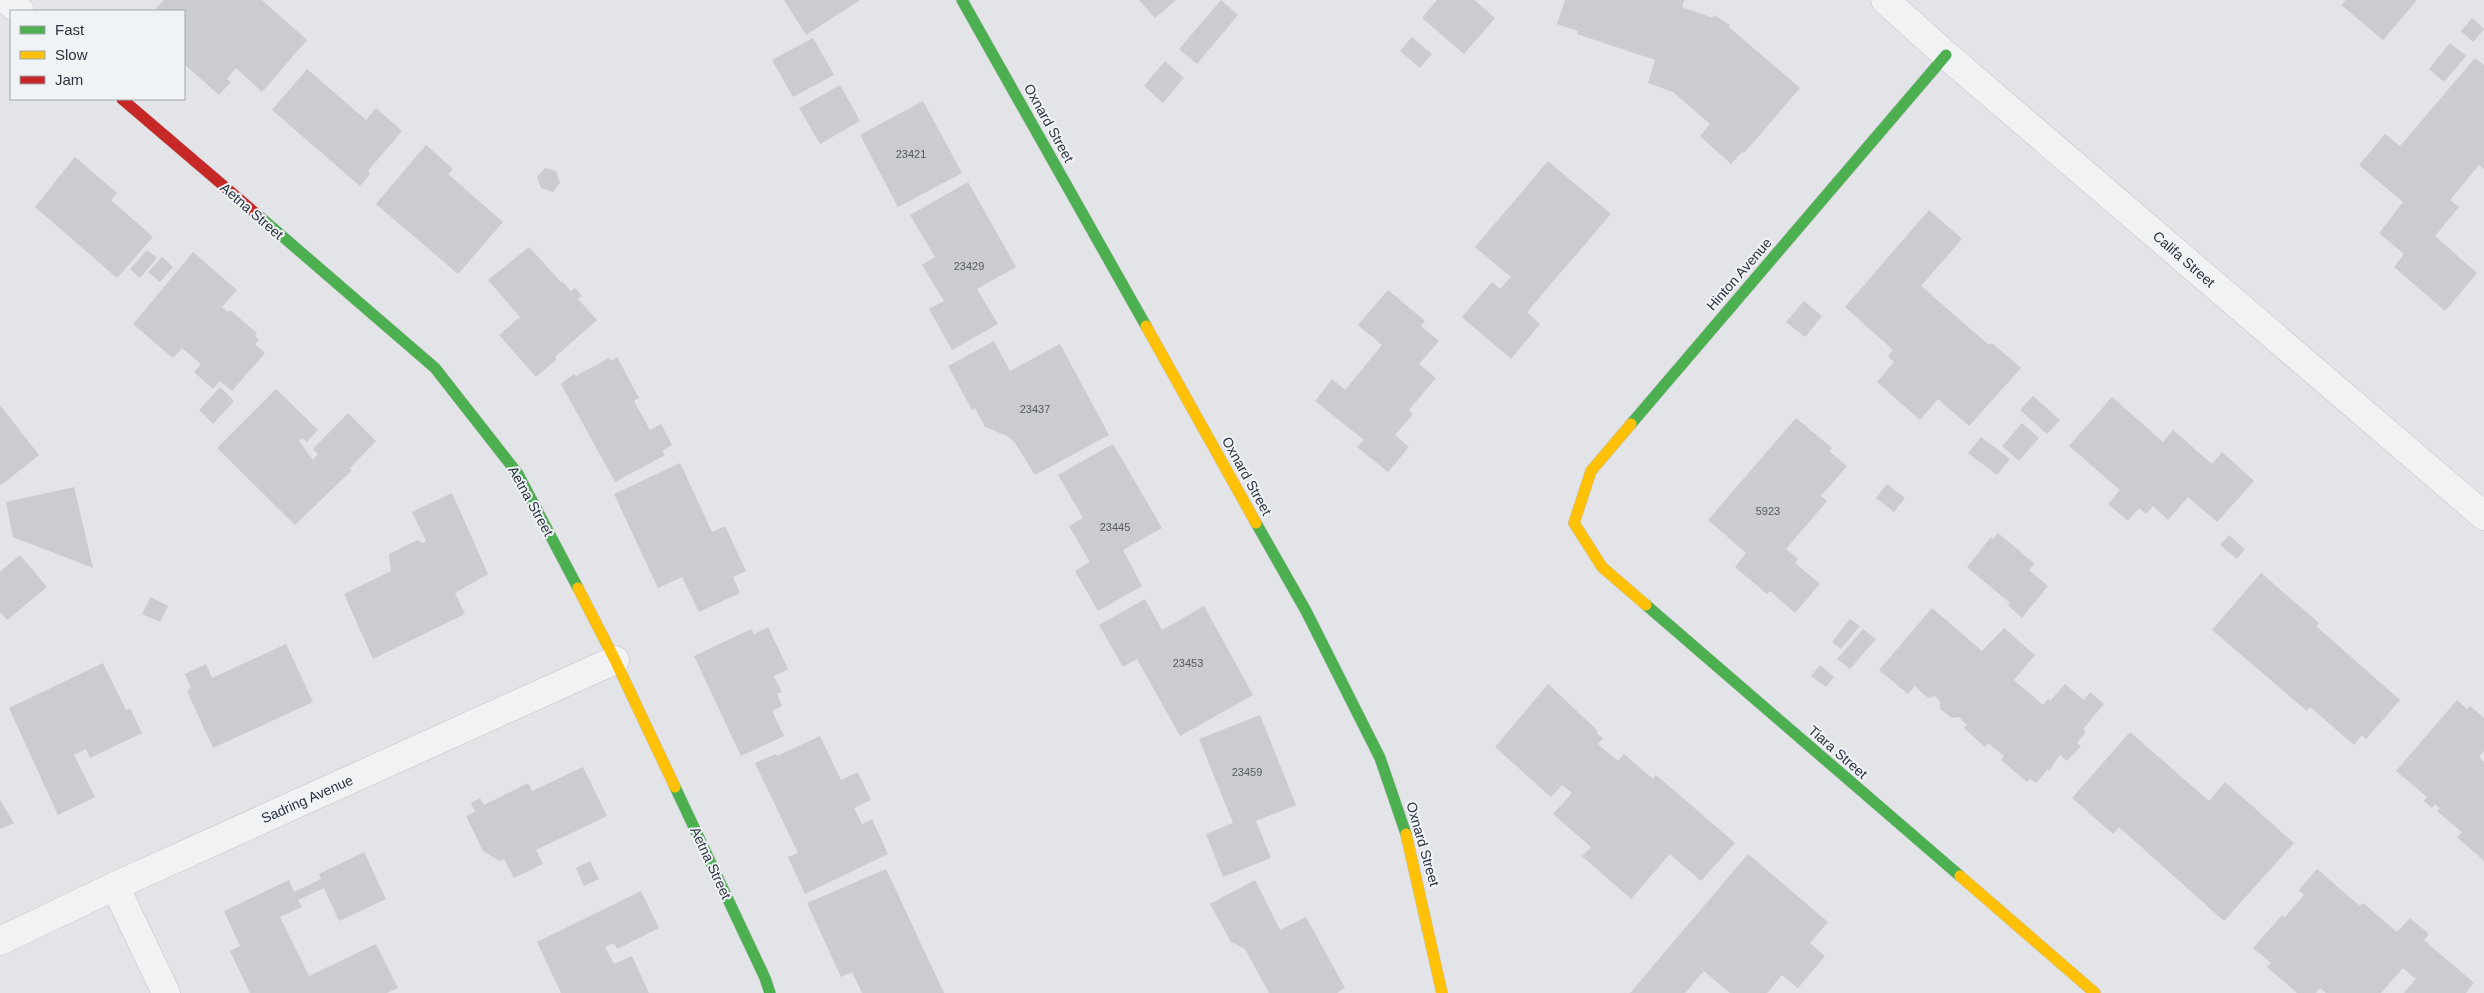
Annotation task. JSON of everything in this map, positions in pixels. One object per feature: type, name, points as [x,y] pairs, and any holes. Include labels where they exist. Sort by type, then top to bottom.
[{"type":"street","points":[[7,0],[19,10]]},
{"type":"street","name":"Oxnard Street","points":[[962,0],[1306,611],[1380,758],[1406,829],[1442,993]]},
{"type":"street","name":"Califa Street","points":[[1885,0],[1946,55],[2484,516]]},
{"type":"street","name":"Hinton Avenue","points":[[1574,523],[1590,471],[1946,55]]},
{"type":"street","name":"Aetna Street","points":[[123,100],[435,368],[518,474],[615,660],[766,978],[770,993]]},
{"type":"street","name":"Tiara Street","points":[[1574,523],[1602,567],[2094,993]]},
{"type":"street","name":"Sadring Avenue","points":[[0,940],[615,660]]},
{"type":"street","points":[[115,886],[166,993]]},
{"type":"building","points":[[164,0],[262,0],[307,40],[262,92],[236,68],[227,79],[231,82],[219,95],[185,65],[185,10],[155,10]]},
{"type":"building","points":[[784,0],[860,0],[806,35]]},
{"type":"building","points":[[1139,0],[1176,0],[1155,18]]},
{"type":"building","points":[[1221,0],[1238,15],[1197,64],[1179,49]]},
{"type":"building","points":[[1437,0],[1474,0],[1495,18],[1464,54],[1422,18]]},
{"type":"building","points":[[1565,0],[1684,0],[1682,7],[1713,18],[1714,15],[1730,25],[1729,27],[1800,88],[1744,153],[1742,152],[1731,164],[1700,136],[1710,124],[1673,92],[1648,83],[1655,60],[1577,34],[1578,31],[1557,24]]},
{"type":"building","points":[[2346,0],[2417,0],[2383,40],[2341,5]]},
{"type":"building","points":[[2472,18],[2484,29],[2473,42],[2461,31]]},
{"type":"building","points":[[1412,37],[1432,54],[1420,68],[1400,51]]},
{"type":"building","points":[[813,38],[834,75],[793,97],[772,60]]},
{"type":"building","points":[[2450,43],[2466,56],[2444,82],[2429,69]]},
{"type":"building","points":[[2475,58],[2484,65],[2484,169],[2479,165],[2450,200],[2459,207],[2435,236],[2477,273],[2445,311],[2394,267],[2404,254],[2379,233],[2403,202],[2359,165],[2385,134],[2400,146]]},
{"type":"building","points":[[1165,61],[1184,78],[1163,103],[1144,86]]},
{"type":"building","points":[[307,69],[366,120],[376,108],[402,131],[368,171],[370,174],[360,186],[272,110]]},
{"type":"building","points":[[840,85],[860,121],[820,144],[799,108]]},
{"type":"building","points":[[923,101],[962,173],[898,207],[860,135]]},
{"type":"building","points":[[426,145],[453,169],[448,174],[503,222],[458,274],[376,204]]},
{"type":"building","points":[[75,157],[117,193],[111,200],[153,237],[117,278],[35,207]]},
{"type":"building","points":[[1548,161],[1611,214],[1527,312],[1540,324],[1511,359],[1462,317],[1492,282],[1500,289],[1511,277],[1475,247]]},
{"type":"building","points":[[545,168],[556,171],[560,183],[553,192],[541,188],[537,177]]},
{"type":"building","points":[[968,182],[1016,267],[977,289],[998,324],[952,350],[929,309],[944,301],[922,265],[935,257],[910,215]]},
{"type":"building","points":[[1929,210],[1962,239],[1921,286],[1989,345],[1992,343],[2021,368],[1969,426],[1938,399],[1920,420],[1877,382],[1894,362],[1888,356],[1893,350],[1845,307]]},
{"type":"building","points":[[529,247],[571,291],[575,288],[582,296],[578,299],[597,320],[555,357],[557,359],[536,377],[499,335],[520,317],[488,280]]},
{"type":"building","points":[[147,250],[157,258],[140,278],[130,269]]},
{"type":"building","points":[[193,252],[237,290],[222,307],[228,312],[230,310],[257,333],[255,336],[259,340],[255,344],[265,353],[232,391],[220,381],[213,389],[194,372],[201,364],[182,348],[173,358],[133,324]]},
{"type":"building","points":[[162,257],[173,267],[160,282],[148,272]]},
{"type":"building","points":[[1388,290],[1425,321],[1421,326],[1439,341],[1419,364],[1436,378],[1409,410],[1413,414],[1395,435],[1409,447],[1388,472],[1357,447],[1364,440],[1315,401],[1332,379],[1345,390],[1382,345],[1358,325]]},
{"type":"building","points":[[1804,301],[1822,316],[1805,337],[1786,322]]},
{"type":"building","points":[[994,341],[1010,371],[1060,344],[1109,435],[1035,475],[1015,443],[1007,436],[985,427],[975,408],[972,410],[948,366]]},
{"type":"building","points":[[617,357],[639,398],[634,401],[650,430],[661,424],[672,445],[662,451],[665,455],[615,482],[561,384],[574,374],[576,376],[609,358],[611,361]]},
{"type":"building","points":[[220,387],[234,401],[213,424],[199,410]]},
{"type":"building","points":[[276,389],[318,430],[307,442],[302,438],[299,441],[313,460],[318,454],[313,449],[348,413],[376,441],[350,468],[352,470],[295,525],[217,448]]},
{"type":"building","points":[[2033,396],[2060,420],[2047,434],[2020,410]]},
{"type":"building","points":[[2112,397],[2163,442],[2173,430],[2212,464],[2222,452],[2254,481],[2217,522],[2188,497],[2168,520],[2153,506],[2146,514],[2139,508],[2128,521],[2108,504],[2120,490],[2069,446]]},
{"type":"building","points":[[0,405],[39,455],[0,486]]},
{"type":"building","points":[[1796,418],[1832,448],[1829,451],[1847,466],[1821,496],[1827,501],[1786,549],[1798,559],[1795,563],[1820,584],[1795,613],[1770,591],[1767,594],[1735,567],[1746,553],[1708,520]]},
{"type":"building","points":[[2022,423],[2039,438],[2019,461],[2002,446]]},
{"type":"building","points":[[1981,437],[2010,459],[1997,475],[1968,453]]},
{"type":"building","points":[[1113,444],[1162,528],[1123,550],[1142,586],[1098,611],[1075,571],[1090,562],[1069,526],[1083,518],[1058,475]]},
{"type":"building","points":[[680,463],[712,532],[725,526],[746,571],[733,577],[740,593],[699,612],[682,577],[658,588],[614,494]]},
{"type":"building","points":[[1887,484],[1905,498],[1894,512],[1876,498]]},
{"type":"building","points":[[74,487],[93,568],[13,537],[6,502]]},
{"type":"building","points":[[452,493],[488,574],[455,593],[465,614],[373,659],[344,594],[391,571],[389,554],[417,540],[423,543],[426,541],[412,512]]},
{"type":"building","points":[[1998,533],[2035,564],[2029,570],[2048,586],[2022,618],[2008,605],[2010,603],[1967,567],[1991,537],[1993,539]]},
{"type":"building","points":[[2229,535],[2245,549],[2237,559],[2220,545]]},
{"type":"building","points":[[20,555],[47,587],[7,620],[0,612],[0,572]]},
{"type":"building","points":[[2261,573],[2319,623],[2316,626],[2400,700],[2366,739],[2362,735],[2354,745],[2310,707],[2307,711],[2212,630]]},
{"type":"building","points":[[151,597],[168,606],[160,622],[142,614]]},
{"type":"building","points":[[1145,599],[1162,630],[1204,606],[1253,695],[1180,736],[1137,659],[1123,667],[1099,625]]},
{"type":"building","points":[[1932,608],[1982,651],[2004,628],[2035,655],[2014,680],[2043,705],[2048,699],[2050,701],[2065,684],[2084,700],[2090,692],[2104,704],[2083,729],[2086,732],[2077,743],[2081,746],[2067,761],[2060,755],[2049,771],[2048,769],[2036,783],[2030,779],[2027,782],[2001,760],[2004,756],[1988,743],[1985,747],[1964,728],[1967,725],[1959,717],[1952,718],[1940,709],[1940,702],[1935,696],[1928,698],[1915,686],[1908,694],[1879,670]]},
{"type":"building","points":[[1850,619],[1860,626],[1841,649],[1832,642]]},
{"type":"building","points":[[768,627],[788,669],[774,676],[782,692],[777,694],[782,706],[772,711],[784,736],[741,756],[694,656],[751,629],[754,634]]},
{"type":"building","points":[[1863,629],[1876,639],[1850,669],[1837,659]]},
{"type":"building","points":[[286,644],[313,702],[213,748],[187,691],[191,688],[185,674],[206,664],[212,678]]},
{"type":"building","points":[[103,663],[126,710],[130,708],[142,733],[90,758],[86,749],[74,755],[95,797],[58,815],[9,708]]},
{"type":"building","points":[[1820,665],[1834,677],[1826,687],[1811,676]]},
{"type":"building","points":[[1548,684],[1598,731],[1596,733],[1603,738],[1598,744],[1618,761],[1624,754],[1653,779],[1656,775],[1735,843],[1701,881],[1670,854],[1631,899],[1582,856],[1591,847],[1553,814],[1572,793],[1562,785],[1551,797],[1495,747]]},
{"type":"building","points":[[2457,700],[2467,709],[2470,706],[2484,718],[2484,751],[2479,757],[2484,762],[2484,861],[2457,837],[2462,832],[2437,811],[2440,808],[2435,804],[2432,808],[2424,801],[2427,797],[2396,771]]},
{"type":"building","points":[[1260,715],[1296,805],[1256,821],[1271,858],[1223,877],[1206,834],[1233,823],[1199,739]]},
{"type":"building","points":[[2130,732],[2209,801],[2225,782],[2294,843],[2224,921],[2119,827],[2113,834],[2072,798]]},
{"type":"building","points":[[820,736],[841,780],[858,772],[871,800],[854,808],[862,824],[872,819],[888,854],[805,894],[788,857],[798,853],[755,763],[776,754],[777,756]]},
{"type":"building","points":[[583,767],[607,816],[536,850],[543,864],[514,878],[504,859],[500,861],[483,851],[466,816],[475,812],[471,803],[480,798],[484,805],[528,783],[532,791]]},
{"type":"building","points":[[0,800],[14,823],[0,829]]},
{"type":"building","points":[[364,852],[386,899],[339,921],[324,888],[298,900],[302,907],[280,917],[309,976],[376,944],[398,988],[387,993],[250,993],[230,951],[240,946],[224,911],[289,880],[294,892],[321,879],[319,874]]},
{"type":"building","points":[[1748,854],[1828,922],[1810,943],[1825,956],[1798,988],[1782,975],[1767,993],[1730,993],[1704,971],[1685,993],[1630,993]]},
{"type":"building","points":[[590,861],[599,879],[584,886],[576,868]]},
{"type":"building","points":[[886,869],[944,993],[862,993],[852,972],[841,977],[807,903]]},
{"type":"building","points":[[2317,869],[2360,906],[2363,903],[2397,932],[2410,918],[2429,934],[2424,940],[2474,983],[2466,993],[2404,993],[2416,979],[2403,968],[2381,993],[2326,993],[2320,988],[2316,993],[2297,993],[2267,967],[2271,963],[2253,948],[2282,915],[2285,917],[2304,895],[2299,890]]},
{"type":"building","points":[[1255,880],[1280,930],[1306,917],[1345,988],[1337,993],[1269,993],[1245,949],[1231,942],[1210,904]]},
{"type":"building","points":[[641,891],[659,928],[617,949],[614,943],[605,947],[614,964],[632,956],[649,993],[561,993],[537,942]]},
{"type":"traffic: fast","points":[[962,0],[1146,326]]},
{"type":"traffic: fast","points":[[1631,424],[1946,55]]},
{"type":"traffic: fast","points":[[260,217],[435,368],[518,474],[578,588]]},
{"type":"traffic: fast","points":[[1256,523],[1306,611],[1380,758],[1406,834]]},
{"type":"traffic: fast","points":[[1646,605],[1960,876]]},
{"type":"traffic: fast","points":[[675,787],[765,978],[770,993]]},
{"type":"traffic: slow","points":[[1146,326],[1256,523]]},
{"type":"traffic: slow","points":[[1631,424],[1591,471],[1574,523],[1602,567],[1646,605]]},
{"type":"traffic: slow","points":[[578,588],[615,660],[675,787]]},
{"type":"traffic: slow","points":[[1406,834],[1442,993]]},
{"type":"traffic: slow","points":[[1960,876],[2095,993]]},
{"type":"traffic: jam","points":[[123,100],[260,217]]}]
